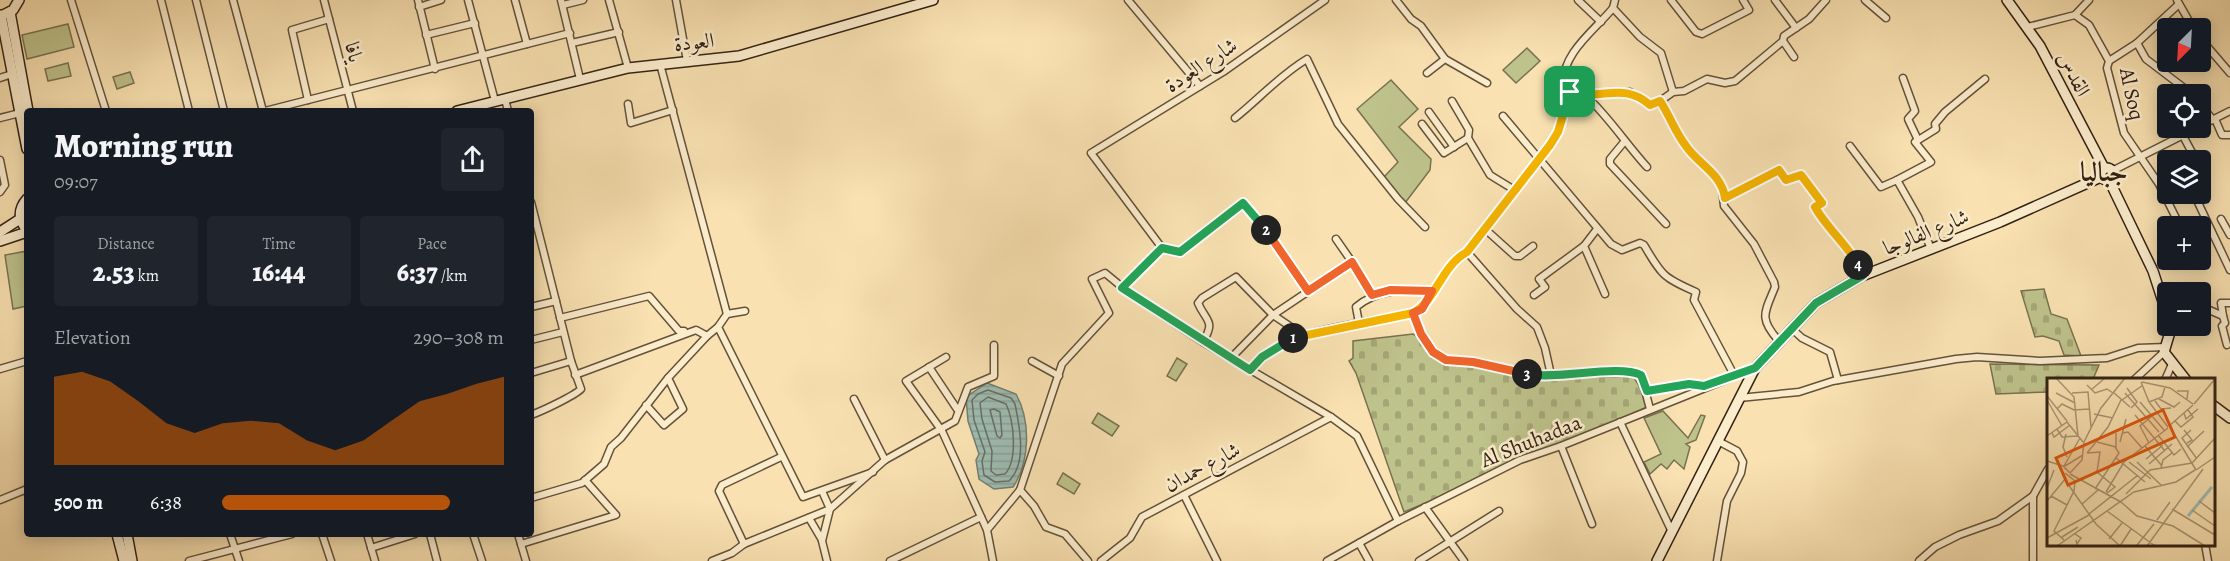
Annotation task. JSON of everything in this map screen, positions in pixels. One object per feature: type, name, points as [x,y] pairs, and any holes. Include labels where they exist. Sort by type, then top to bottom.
[{"type":"main road","points":[[19,0],[4,14],[3,46],[24,112]]},
{"type":"main road","name":"العودة","points":[[469,108],[628,68],[739,56],[933,0]]},
{"type":"main road","name":"القدس","points":[[2007,0],[2028,27],[2107,174],[2157,283]]},
{"type":"main road","points":[[4,14],[24,112]]},
{"type":"main road","name":"شارع الفالوجا","points":[[1657,561],[1755,368],[1816,303],[1862,276],[2000,222],[2107,174]]},
{"type":"main road","points":[[24,202],[21,206],[20,219],[24,226]]},
{"type":"main road","points":[[0,232],[20,219]]},
{"type":"main road","points":[[0,241],[24,232]]},
{"type":"main road","points":[[2167,336],[2165,350],[2172,364],[2184,378]]},
{"type":"main road","points":[[2215,407],[2230,418]]},
{"type":"main road","points":[[118,537],[124,561]]},
{"type":"main road","points":[[128,537],[132,561]]},
{"type":"street","points":[[71,0],[105,108]]},
{"type":"street","points":[[162,0],[188,108]]},
{"type":"street","points":[[196,0],[223,108]]},
{"type":"street","points":[[233,0],[263,108]]},
{"type":"street","name":"يافا","points":[[324,0],[352,108]]},
{"type":"street","points":[[435,69],[419,3],[441,0]]},
{"type":"street","points":[[468,0],[500,100],[506,108]]},
{"type":"street","points":[[515,0],[527,44]]},
{"type":"street","points":[[580,79],[562,2],[583,0]]},
{"type":"street","points":[[609,0],[620,32],[628,68]]},
{"type":"street","points":[[676,0],[687,61]]},
{"type":"street","points":[[1128,0],[1200,86]]},
{"type":"street","name":"شارع العودة","points":[[1162,248],[1091,153],[1200,86],[1325,0]]},
{"type":"street","points":[[1396,0],[1411,19],[1421,26],[1445,59],[1454,66],[1464,68],[1486,83]]},
{"type":"street","points":[[1578,0],[1601,22]]},
{"type":"street","points":[[1616,0],[1613,8],[1569,58],[1563,70],[1563,85],[1570,92],[1586,96],[1630,92],[1650,105],[1673,92],[1684,91],[1707,79],[1725,83],[1735,81],[1783,41],[1784,36],[1817,11],[1826,0]]},
{"type":"street","points":[[1671,0],[1696,32],[1702,34],[1749,10],[1743,0]]},
{"type":"street","points":[[1775,0],[1796,28]]},
{"type":"street","points":[[1865,0],[1886,18]]},
{"type":"street","points":[[2109,61],[2137,43],[2178,2],[2187,18]]},
{"type":"street","points":[[2028,27],[2075,15],[2087,3]]},
{"type":"street","points":[[1613,8],[1640,37],[1661,53],[1673,92]]},
{"type":"street","name":"Al Soq","points":[[2075,15],[2089,25],[2109,61],[2107,68],[2124,133],[2140,154],[2174,216]]},
{"type":"street","points":[[308,100],[292,30],[329,19]]},
{"type":"street","points":[[426,35],[475,23]]},
{"type":"street","points":[[572,43],[620,32]]},
{"type":"street","points":[[276,108],[570,33]]},
{"type":"street","points":[[1783,41],[1794,57]]},
{"type":"street","points":[[2137,43],[2146,59],[2179,84]]},
{"type":"street","points":[[2211,51],[2230,73]]},
{"type":"street","points":[[1235,118],[1269,91],[1292,68],[1307,59],[1338,124],[1398,199],[1425,226]]},
{"type":"street","points":[[1427,73],[1445,59]]},
{"type":"street","points":[[660,64],[727,314]]},
{"type":"street","points":[[0,78],[12,74]]},
{"type":"street","points":[[1903,78],[1915,111],[1908,119],[1918,140]]},
{"type":"street","points":[[1850,146],[1881,187],[1897,180],[1931,162],[1915,142],[1936,129],[1935,124],[1945,112],[1985,79]]},
{"type":"street","points":[[1250,370],[1262,357],[1297,336],[1413,313],[1422,309],[1455,260],[1467,252],[1539,162],[1558,132],[1570,92]]},
{"type":"street","points":[[1586,96],[1604,112],[1624,142],[1647,167]]},
{"type":"street","points":[[1452,101],[1469,130],[1468,138],[1490,175],[1516,191]]},
{"type":"street","points":[[1660,101],[1686,148],[1710,170],[1722,187],[1726,209],[1754,244],[1775,286],[1764,316],[1768,330],[1779,340]]},
{"type":"street","points":[[628,104],[631,123],[673,110]]},
{"type":"street","points":[[2211,121],[2230,111]]},
{"type":"street","points":[[0,118],[24,112]]},
{"type":"street","points":[[1429,112],[1454,147]]},
{"type":"street","points":[[1503,116],[1539,162],[1611,244],[1622,250],[1640,243],[1644,245],[1660,273],[1668,281],[1696,292],[1694,300],[1734,375]]},
{"type":"street","points":[[2211,117],[2222,135],[2230,135]]},
{"type":"street","points":[[1422,124],[1444,153],[1468,138]]},
{"type":"street","points":[[2107,174],[2140,154],[2174,138]]},
{"type":"street","points":[[1624,142],[1610,159],[1611,164],[1666,224]]},
{"type":"street","points":[[0,160],[5,185],[0,192]]},
{"type":"street","points":[[1725,198],[1779,170],[1786,180],[1801,175],[1822,203],[1815,207],[1824,224],[1854,258],[1862,276]]},
{"type":"street","points":[[1897,180],[1918,217],[1931,249]]},
{"type":"street","points":[[1122,288],[1162,248],[1180,252],[1243,203],[1264,227],[1308,291]]},
{"type":"street","points":[[2199,204],[2230,270]]},
{"type":"street","points":[[534,214],[571,362],[581,389],[575,395],[555,401],[546,409],[534,414]]},
{"type":"street","points":[[2221,219],[2230,235]]},
{"type":"street","points":[[1485,229],[1515,256],[1520,256],[1533,246]]},
{"type":"street","points":[[1534,295],[1545,287],[1539,279],[1584,246],[1597,229]]},
{"type":"street","points":[[1336,239],[1372,295]]},
{"type":"street","points":[[1584,246],[1605,294]]},
{"type":"street","points":[[1467,252],[1517,309],[1537,327],[1551,375]]},
{"type":"street","points":[[1231,358],[1273,315],[1352,262]]},
{"type":"street","points":[[987,530],[1020,490],[1062,364],[1109,313],[1092,279],[1105,273],[1122,288],[1203,342],[1331,417],[1357,436],[1398,521]]},
{"type":"street","points":[[1203,342],[1210,330],[1210,323],[1198,303],[1233,278],[1239,278],[1273,315],[1294,329],[1297,336]]},
{"type":"street","points":[[1359,323],[1356,307],[1372,295],[1390,290],[1432,291]]},
{"type":"street","points":[[560,318],[649,296],[679,331],[696,330],[707,336]]},
{"type":"street","points":[[534,306],[556,301]]},
{"type":"street","points":[[2227,345],[2222,326],[2225,323],[2221,303],[2230,303]]},
{"type":"street","points":[[534,497],[585,480],[604,465],[611,447],[621,438],[668,378],[718,327],[727,314],[745,311]]},
{"type":"street","points":[[2211,311],[2223,316]]},
{"type":"street","points":[[1413,313],[1421,334],[1433,352],[1446,360],[1473,362],[1532,375],[1632,371],[1641,375],[1650,409]]},
{"type":"street","points":[[718,327],[803,497],[873,472]]},
{"type":"street","points":[[1791,328],[1802,338],[1830,352],[1838,380]]},
{"type":"street","points":[[575,375],[696,330]]},
{"type":"street","points":[[534,339],[563,332]]},
{"type":"street","points":[[712,561],[732,553],[744,544],[830,509],[885,460],[955,422],[957,409],[968,387],[994,376],[994,345]]},
{"type":"street","points":[[1738,399],[1799,392],[1838,380],[1956,359],[1977,357],[2040,361],[2107,358],[2138,348],[2165,350]]},
{"type":"street","points":[[2136,378],[2165,350]]},
{"type":"street","points":[[946,357],[906,381],[942,430],[987,530],[993,561]]},
{"type":"street","points":[[1032,361],[1059,376]]},
{"type":"street","points":[[0,369],[24,362]]},
{"type":"street","points":[[534,372],[571,362]]},
{"type":"street","points":[[2166,378],[2172,364]]},
{"type":"street","points":[[929,367],[957,409]]},
{"type":"street","name":"Al Shuhadaa","points":[[1327,561],[1398,521],[1520,460],[1561,446],[1704,386],[1755,368]]},
{"type":"street","points":[[646,405],[664,425],[683,409],[668,378]]},
{"type":"street","points":[[1647,391],[1689,384],[1704,386]]},
{"type":"street","points":[[854,399],[885,460]]},
{"type":"street","name":"شارع حمدان","points":[[1101,561],[1130,537],[1142,517],[1331,417]]},
{"type":"street","points":[[1620,422],[1672,532]]},
{"type":"street","points":[[1717,561],[1727,501],[1742,473],[1743,462],[1737,451],[1718,441]]},
{"type":"street","points":[[1561,446],[1592,524]]},
{"type":"street","points":[[744,544],[719,491],[722,485],[782,457]]},
{"type":"street","points":[[1919,561],[1935,547],[1998,520],[2033,496],[2047,472]]},
{"type":"street","points":[[521,544],[616,515],[585,480]]},
{"type":"street","points":[[0,500],[24,490]]},
{"type":"street","points":[[1020,490],[1034,506],[1046,527],[1065,534],[1086,561]]},
{"type":"street","points":[[822,491],[830,509],[822,541]]},
{"type":"street","points":[[1184,495],[1217,561]]},
{"type":"street","points":[[2033,496],[2033,561]]},
{"type":"street","points":[[1425,507],[1464,561]]},
{"type":"street","points":[[1419,561],[1499,511]]},
{"type":"street","points":[[890,561],[981,517]]},
{"type":"street","points":[[809,518],[822,541],[826,561]]},
{"type":"street","points":[[231,537],[239,561]]},
{"type":"street","points":[[189,561],[281,537]]},
{"type":"street","points":[[323,537],[329,560]]},
{"type":"street","points":[[368,537],[375,561]]},
{"type":"street","points":[[371,549],[406,537]]},
{"type":"street","points":[[431,537],[437,561]]},
{"type":"street","points":[[475,537],[482,561]]},
{"type":"street","points":[[519,537],[526,561]]},
{"type":"street","points":[[1359,543],[1369,561]]},
{"type":"street","points":[[2205,546],[2208,561]]},
{"type":"green space","points":[[68,24],[74,47],[27,59],[22,35]]},
{"type":"green space","points":[[1527,48],[1540,61],[1516,83],[1503,70]]},
{"type":"green space","points":[[68,63],[71,76],[48,81],[45,69]]},
{"type":"green space","points":[[130,72],[134,83],[117,89],[113,77]]},
{"type":"green space","points":[[1391,80],[1418,109],[1399,127],[1431,159],[1430,170],[1405,203],[1384,177],[1398,162],[1357,109]]},
{"type":"green space","points":[[24,252],[24,307],[13,309],[5,255]]},
{"type":"green space","points":[[2044,289],[2051,314],[2067,319],[2081,356],[2064,355],[2059,341],[2043,336],[2035,337],[2021,291]]},
{"type":"green space","points":[[1413,334],[1423,340],[1430,353],[1445,363],[1494,369],[1530,379],[1633,376],[1643,392],[1647,407],[1404,512],[1356,373],[1349,361],[1353,358],[1353,341]]},
{"type":"green space","points":[[1177,358],[1187,364],[1176,381],[1167,376]]},
{"type":"green space","points":[[1990,364],[2099,365],[2093,378],[2047,378],[2047,392],[1996,394]]},
{"type":"green space","points":[[1663,411],[1688,438],[1701,415],[1705,416],[1696,440],[1686,444],[1690,447],[1684,469],[1674,460],[1667,469],[1661,464],[1650,474],[1644,462],[1661,454],[1644,418]]},
{"type":"green space","points":[[1098,413],[1119,426],[1112,436],[1092,423]]},
{"type":"green space","points":[[1063,473],[1080,484],[1074,494],[1057,484]]},
{"type":"water","points":[[987,383],[1016,394],[1024,416],[1025,454],[1019,477],[1013,487],[994,489],[979,479],[976,460],[979,454],[968,421],[966,397]]},
{"type":"district","name":"جباليا","points":[[2104,172]]},
{"type":"route","points":[[1570,92],[1558,132],[1539,162],[1467,252],[1457,258],[1439,280],[1422,309],[1413,313],[1297,336],[1262,357],[1250,370],[1122,288],[1136,272],[1156,257],[1162,248],[1180,252],[1243,203],[1264,227],[1308,291],[1352,262],[1372,295],[1390,290],[1432,291],[1422,309],[1413,313],[1421,334],[1433,352],[1446,360],[1473,362],[1532,375],[1632,371],[1641,375],[1647,391],[1689,384],[1704,386],[1755,368],[1800,317],[1816,303],[1862,276],[1854,258],[1824,224],[1815,207],[1822,203],[1801,175],[1791,181],[1786,180],[1779,170],[1725,198],[1722,187],[1710,170],[1686,148],[1660,101],[1650,105],[1642,97],[1630,92],[1586,96],[1570,92]]}]
